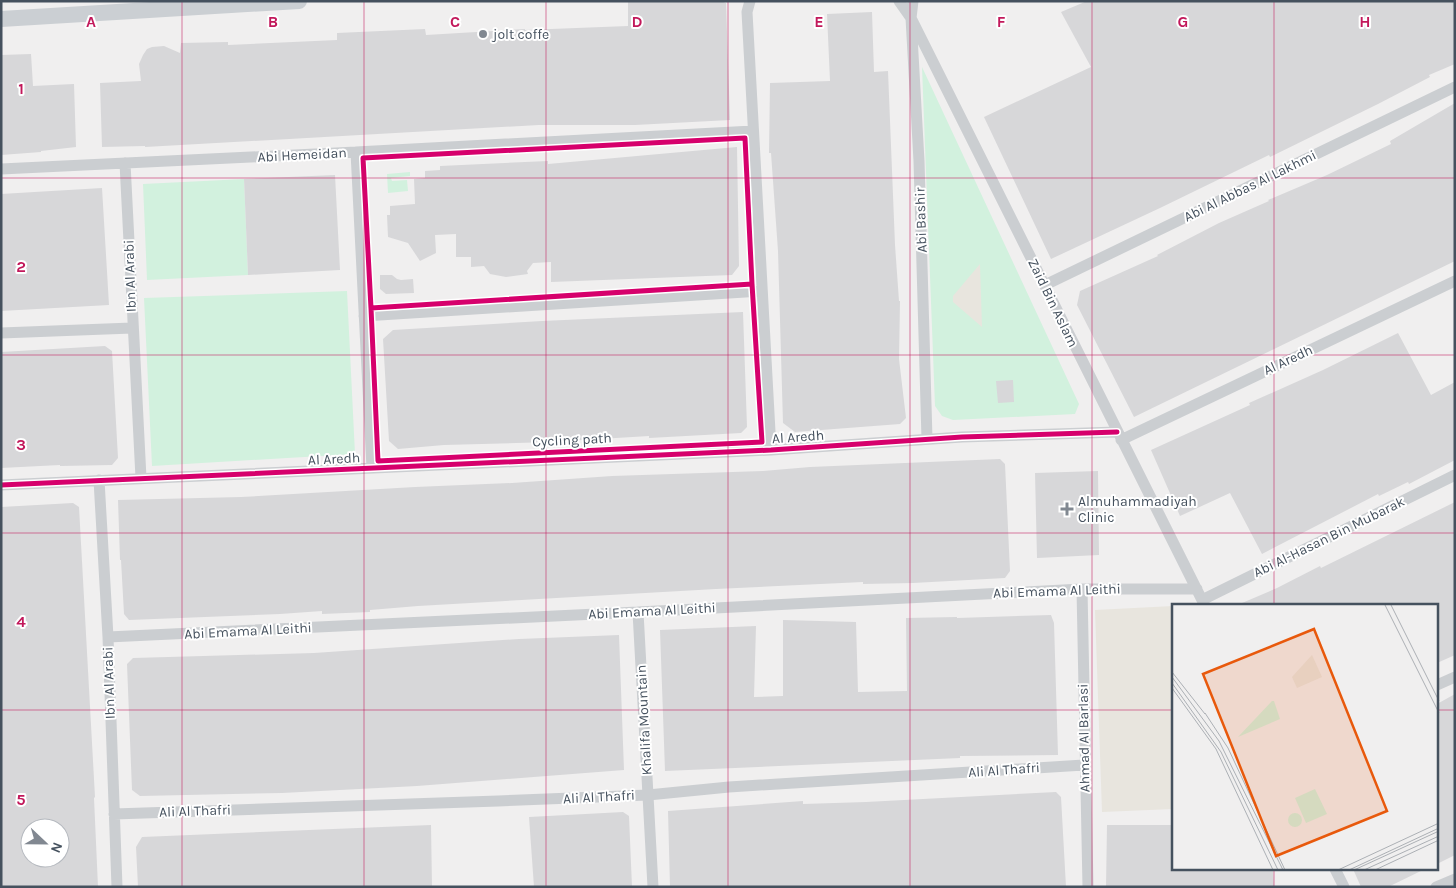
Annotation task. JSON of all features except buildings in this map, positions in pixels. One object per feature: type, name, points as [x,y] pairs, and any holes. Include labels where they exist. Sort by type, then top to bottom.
[{"type":"main road","points":[[1,19],[299,1]]},
{"type":"street","name":"Zaid Bin Aslam","points":[[899,1],[911,18],[1204,603]]},
{"type":"street","name":"Abi Bashir","points":[[913,1],[911,18],[919,161],[927,439]]},
{"type":"street","points":[[746,5],[771,450]]},
{"type":"street","name":"Abi Al Abbas Al Lakhmi","points":[[1045,285],[1455,87]]},
{"type":"street","name":"Abi Hemeidan","points":[[1,168],[753,131]]},
{"type":"street","points":[[356,152],[372,468]]},
{"type":"street","name":"Ibn Al Arabi","points":[[125,163],[141,478]]},
{"type":"street","name":"Al Aredh","points":[[1,485],[771,450],[927,439],[1119,436],[1455,281]]},
{"type":"street","points":[[364,316],[762,291]]},
{"type":"street","points":[[1,333],[132,328]]},
{"type":"street","name":"Abi Al-Hasan Bin Mubarak","points":[[1204,603],[1455,475]]},
{"type":"street","name":"Ibn Al Arabi","points":[[99,480],[108,637],[117,887]]},
{"type":"street","name":"Abi Emama Al Leithi","points":[[108,637],[1082,589],[1196,588]]},
{"type":"street","name":"Ahmad Al Barlasi","points":[[1082,589],[1084,765],[1088,887]]},
{"type":"street","name":"Khalifa Mountain","points":[[638,612],[653,887]]},
{"type":"street","points":[[1438,685],[1455,677]]},
{"type":"street","name":"Ali Al Thafri","points":[[114,814],[648,795],[729,787],[1084,765]]},
{"type":"street","points":[[1336,870],[1344,887]]},
{"type":"street","points":[[1436,887],[1455,879]]},
{"type":"green space","points":[[922,67],[1079,404],[1075,414],[953,420],[942,416],[935,406]]},
{"type":"green space","points":[[410,172],[410,176],[391,178],[392,181],[407,180],[408,191],[388,193],[387,174]]},
{"type":"green space","points":[[244,179],[248,275],[147,280],[143,184]]},
{"type":"green space","points":[[347,291],[355,454],[152,466],[144,298]]},
{"type":"sand","points":[[980,264],[982,327],[953,302],[953,296]]},
{"type":"sand","points":[[1172,606],[1172,809],[1102,812],[1095,610]]},
{"type":"cycle path","points":[[371,308],[363,158],[745,138],[752,284]]},
{"type":"cycle path","name":"Cycling path","points":[[752,284],[762,442],[378,461],[371,308],[752,284]]},
{"type":"cycle path","points":[[1,485],[771,450],[962,437],[1117,432]]},
{"type":"place","name":"jolt coffe","points":[[483,34]]},
{"type":"place","name":"Almuhammadiyah Clinic","points":[[1067,509]]}]
